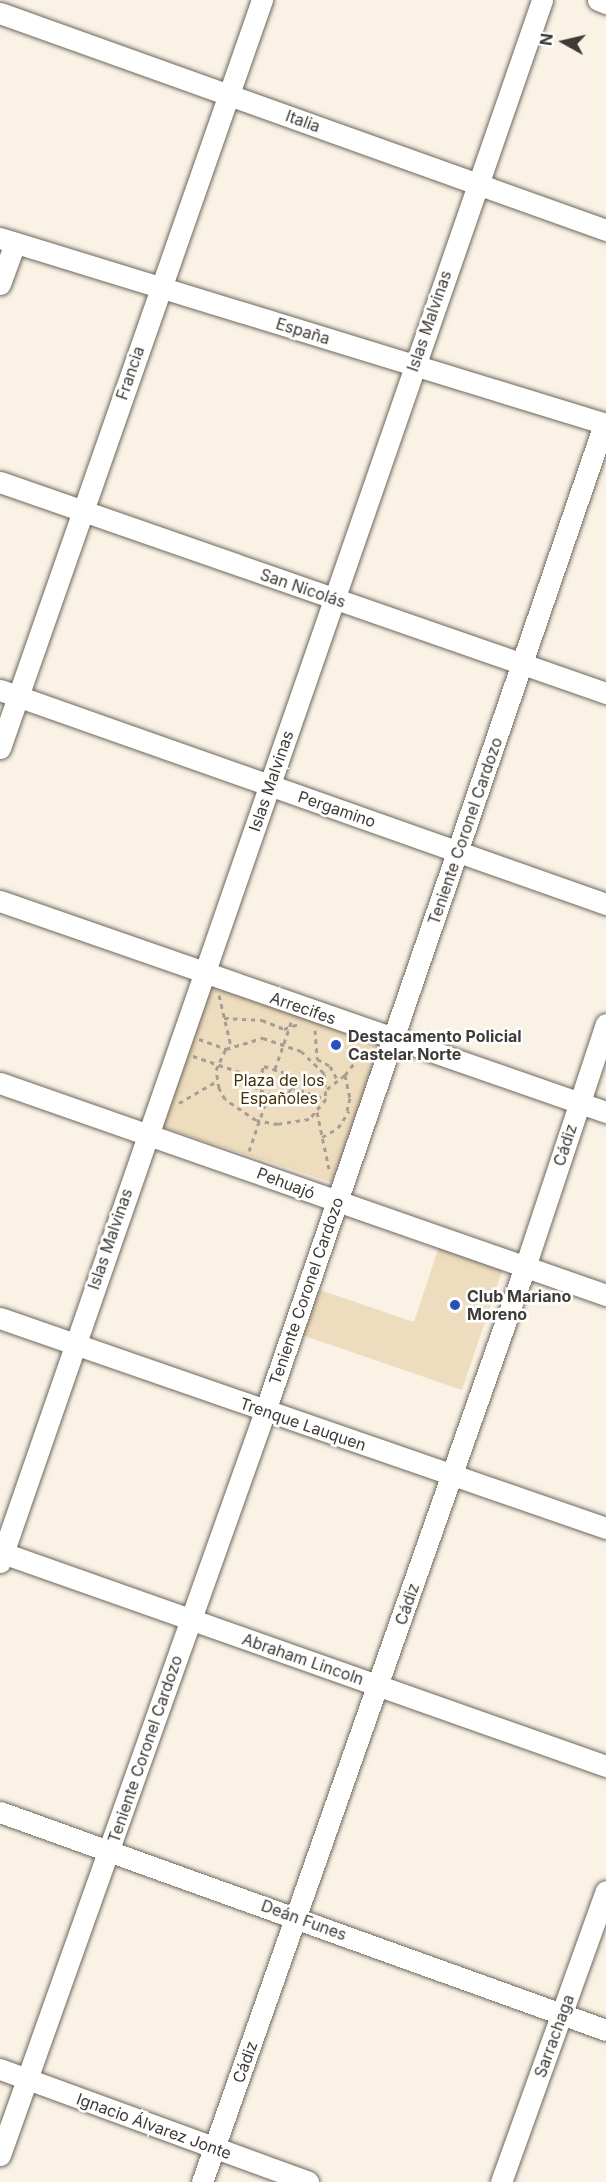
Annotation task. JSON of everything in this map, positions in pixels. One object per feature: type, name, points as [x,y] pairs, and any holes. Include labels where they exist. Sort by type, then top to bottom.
[{"type":"street","name":"Francia","points":[[0,748],[9,693],[81,511],[262,0]]},
{"type":"street","name":"Islas Malvinas","points":[[1,1555],[148,1125],[178,1041],[208,975],[332,599],[542,0]]},
{"type":"street","points":[[598,0],[606,3]]},
{"type":"street","name":"Italia","points":[[0,13],[606,230]]},
{"type":"street","points":[[0,284],[7,240]]},
{"type":"street","name":"España","points":[[7,240],[605,424]]},
{"type":"street","name":"Teniente Coronel Cardozo","points":[[0,2155],[265,1411],[336,1202],[383,1036],[458,851],[605,424]]},
{"type":"street","name":"San Nicolás","points":[[0,483],[606,693]]},
{"type":"street","name":"Pergamino","points":[[9,693],[606,904]]},
{"type":"street","name":"Arrecifes","points":[[0,901],[208,975],[301,1014],[383,1036],[606,1112]]},
{"type":"street","name":"Cádiz","points":[[202,2182],[298,1917],[525,1267],[606,1024]]},
{"type":"street","name":"Pehuajó","points":[[0,1083],[148,1125],[243,1167],[336,1202],[606,1295]]},
{"type":"street","name":"Trenque Lauquen","points":[[0,1318],[606,1527]]},
{"type":"street","name":"Abraham Lincoln","points":[[1,1555],[606,1766]]},
{"type":"street","name":"Deán Funes","points":[[0,1812],[298,1917],[606,2030]]},
{"type":"street","name":"Sarrachaga","points":[[501,2182],[606,1890]]},
{"type":"street","name":"Ignacio Álvarez Jonte","points":[[0,2068],[308,2182]]},
{"type":"path","points":[[208,975],[224,1018],[231,1046]]},
{"type":"path","points":[[289,1029],[301,1014]]},
{"type":"path","points":[[275,1069],[289,1029],[301,1014]]},
{"type":"path","points":[[224,1018],[262,1020],[289,1029]]},
{"type":"path","points":[[311,1024],[316,1035],[317,1059],[330,1066],[338,1081]]},
{"type":"path","points":[[327,1089],[345,1075],[383,1036]]},
{"type":"path","points":[[263,1038],[284,1042],[317,1064],[327,1089],[326,1100],[317,1112],[296,1123],[259,1121],[225,1099],[217,1081],[217,1064],[226,1049],[231,1046],[263,1038]]},
{"type":"path","points":[[178,1041],[226,1049]]},
{"type":"path","points":[[178,1041],[217,1064],[260,1079]]},
{"type":"path","points":[[264,1066],[275,1069],[289,1074],[281,1098],[256,1089],[264,1066]]},
{"type":"path","points":[[345,1075],[350,1098],[346,1113]]},
{"type":"path","points":[[283,1091],[289,1093],[293,1082],[287,1079]]},
{"type":"path","points":[[148,1125],[217,1081]]},
{"type":"path","points":[[291,1088],[326,1100]]},
{"type":"path","points":[[243,1167],[269,1093]]},
{"type":"path","points":[[317,1112],[336,1202]]},
{"type":"green space","name":"Plaza de los Españoles","points":[[207,985],[386,1043],[340,1185],[161,1127]]},
{"type":"green space","name":"Club Mariano Moreno","points":[[439,1246],[503,1268],[462,1390],[299,1334],[314,1288],[414,1322]]},
{"type":"place","name":"Destacamento Policial Castelar Norte","points":[[336,1045]]},
{"type":"place","name":"Club Mariano Moreno","points":[[455,1305]]}]
